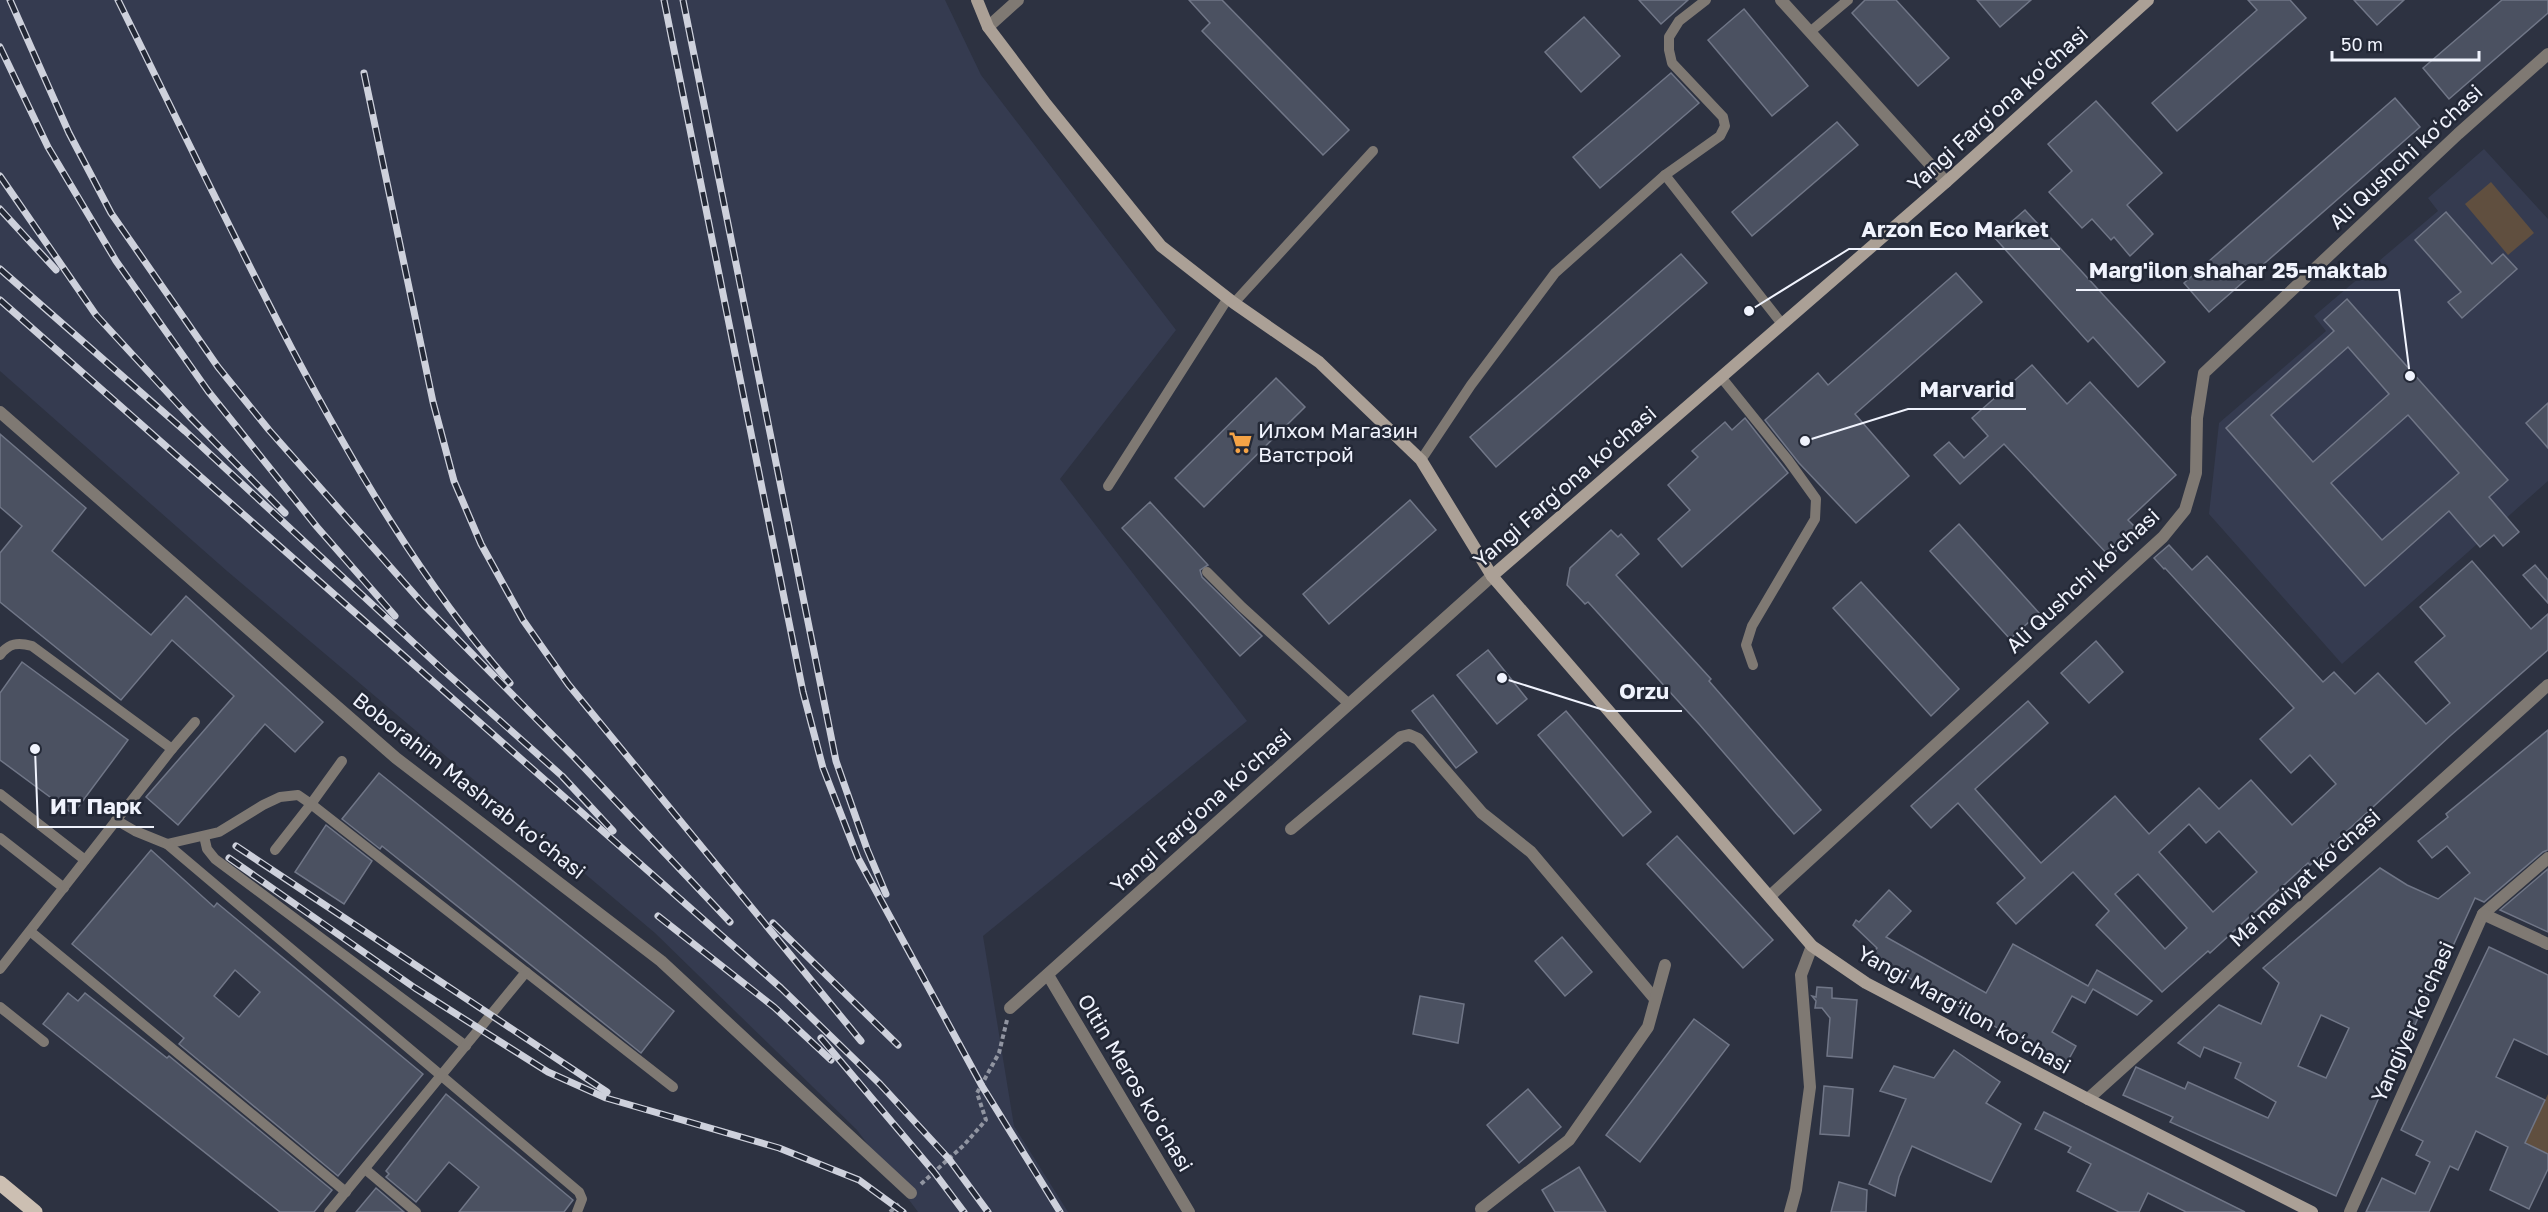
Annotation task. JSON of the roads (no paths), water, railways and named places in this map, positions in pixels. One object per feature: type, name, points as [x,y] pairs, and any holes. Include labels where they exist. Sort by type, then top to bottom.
[{"type":"main road","name":"Yangi Margʻilon koʻchasi","points":[[977,0],[988,27],[1046,104],[1161,246],[1231,300],[1319,362],[1421,460],[1492,576],[1812,946],[1866,983],[2312,1212]]},
{"type":"main road","name":"Yangi Fargʻona koʻchasi","points":[[1492,576],[1946,182],[2140,3]]},
{"type":"main road","points":[[0,1183],[35,1212]]},
{"type":"street","points":[[988,27],[1018,0]]},
{"type":"street","points":[[1781,0],[1946,182]]},
{"type":"street","name":"Ali Qushchi koʻchasi","points":[[1770,896],[2163,537],[2185,510],[2196,473],[2197,418],[2204,373],[2457,135],[2548,54]]},
{"type":"street","name":"Boborahim Mashrab koʻchasi","points":[[0,412],[396,758],[662,961],[911,1193]]},
{"type":"street","name":"Yangi Fargʻona koʻchasi","points":[[1010,1008],[1492,576]]},
{"type":"street","name":"Maʻnaviyat koʻchasi","points":[[2088,1099],[2548,685]]},
{"type":"street","points":[[1292,829],[1401,737],[1409,735],[1418,739],[1482,813],[1531,852],[1655,999]]},
{"type":"street","points":[[2548,858],[2483,914],[2548,944]]},
{"type":"street","name":"Yangiyer ko'chasi","points":[[2350,1212],[2483,914]]},
{"type":"street","points":[[1790,1212],[1796,1190],[1810,1088],[1801,975],[1812,946]]},
{"type":"street","points":[[1481,1209],[1569,1140],[1648,1027],[1665,965]]},
{"type":"street","name":"Oltin Meros koʻchasi","points":[[1048,975],[1189,1212]]},
{"type":"lane","points":[[1421,460],[1471,385],[1556,273],[1665,176],[1720,136],[1725,126],[1723,117],[1672,63],[1669,50],[1670,37],[1678,21],[1706,0]]},
{"type":"lane","points":[[1810,32],[1848,0]]},
{"type":"lane","points":[[1108,486],[1231,300],[1373,150]]},
{"type":"lane","points":[[1665,176],[1782,324]]},
{"type":"lane","points":[[1721,377],[1788,460],[1816,499],[1815,519],[1752,626],[1746,645],[1753,665]]},
{"type":"lane","points":[[1207,572],[1242,607],[1349,704]]},
{"type":"lane","points":[[0,655],[6,647],[20,642],[32,646],[172,749]]},
{"type":"lane","points":[[0,969],[195,722]]},
{"type":"lane","points":[[275,850],[342,761]]},
{"type":"lane","points":[[0,794],[85,860]]},
{"type":"lane","points":[[167,844],[219,832],[280,797],[298,795],[673,1087]]},
{"type":"lane","points":[[116,820],[135,831],[167,844],[579,1192],[582,1199],[578,1212]]},
{"type":"lane","points":[[204,836],[207,849],[215,859],[466,1046]]},
{"type":"lane","points":[[0,838],[64,888]]},
{"type":"lane","points":[[31,932],[346,1192]]},
{"type":"lane","points":[[329,1212],[526,972]]},
{"type":"lane","points":[[0,1007],[44,1042]]},
{"type":"lane","points":[[365,1169],[416,1212]]},
{"type":"railway","points":[[10,0],[69,133],[111,213],[218,367],[269,430],[424,605],[575,758],[730,922]]},
{"type":"railway","points":[[118,0],[292,349],[365,480],[448,605],[510,683]]},
{"type":"railway","points":[[664,0],[803,692],[823,768],[858,858],[982,1086],[1060,1212]]},
{"type":"railway","points":[[683,0],[836,761],[867,849],[886,894]]},
{"type":"railway","points":[[0,47],[48,147],[116,261],[208,391],[317,527],[395,616]]},
{"type":"railway","points":[[364,73],[433,402],[454,481],[481,544],[523,620],[568,684],[861,1041]]},
{"type":"railway","points":[[0,176],[96,315],[189,416],[285,513]]},
{"type":"railway","points":[[0,209],[56,270]]},
{"type":"railway","points":[[0,269],[185,431],[443,670],[562,776],[613,831]]},
{"type":"railway","points":[[0,300],[781,988],[880,1084],[949,1159],[988,1212]]},
{"type":"railway","points":[[236,846],[607,1092]]},
{"type":"railway","points":[[229,858],[415,988],[548,1072],[606,1098],[779,1148],[859,1180],[903,1212]]},
{"type":"railway","points":[[658,916],[774,1007],[831,1060]]},
{"type":"railway","points":[[773,923],[898,1045]]},
{"type":"railway","points":[[821,1038],[934,1172],[964,1212]]},
{"type":"place","name":"Arzon Eco Market","points":[[1749,311]]},
{"type":"place","name":"Marg'ilon shahar 25-maktab","points":[[2410,376]]},
{"type":"place","name":"Marvarid","points":[[1805,441]]},
{"type":"place","name":"Илхом Магазин Ватстрой","points":[[1240,443]]},
{"type":"place","name":"Orzu","points":[[1502,678]]},
{"type":"place","name":"ИТ Парк","points":[[35,749]]}]
